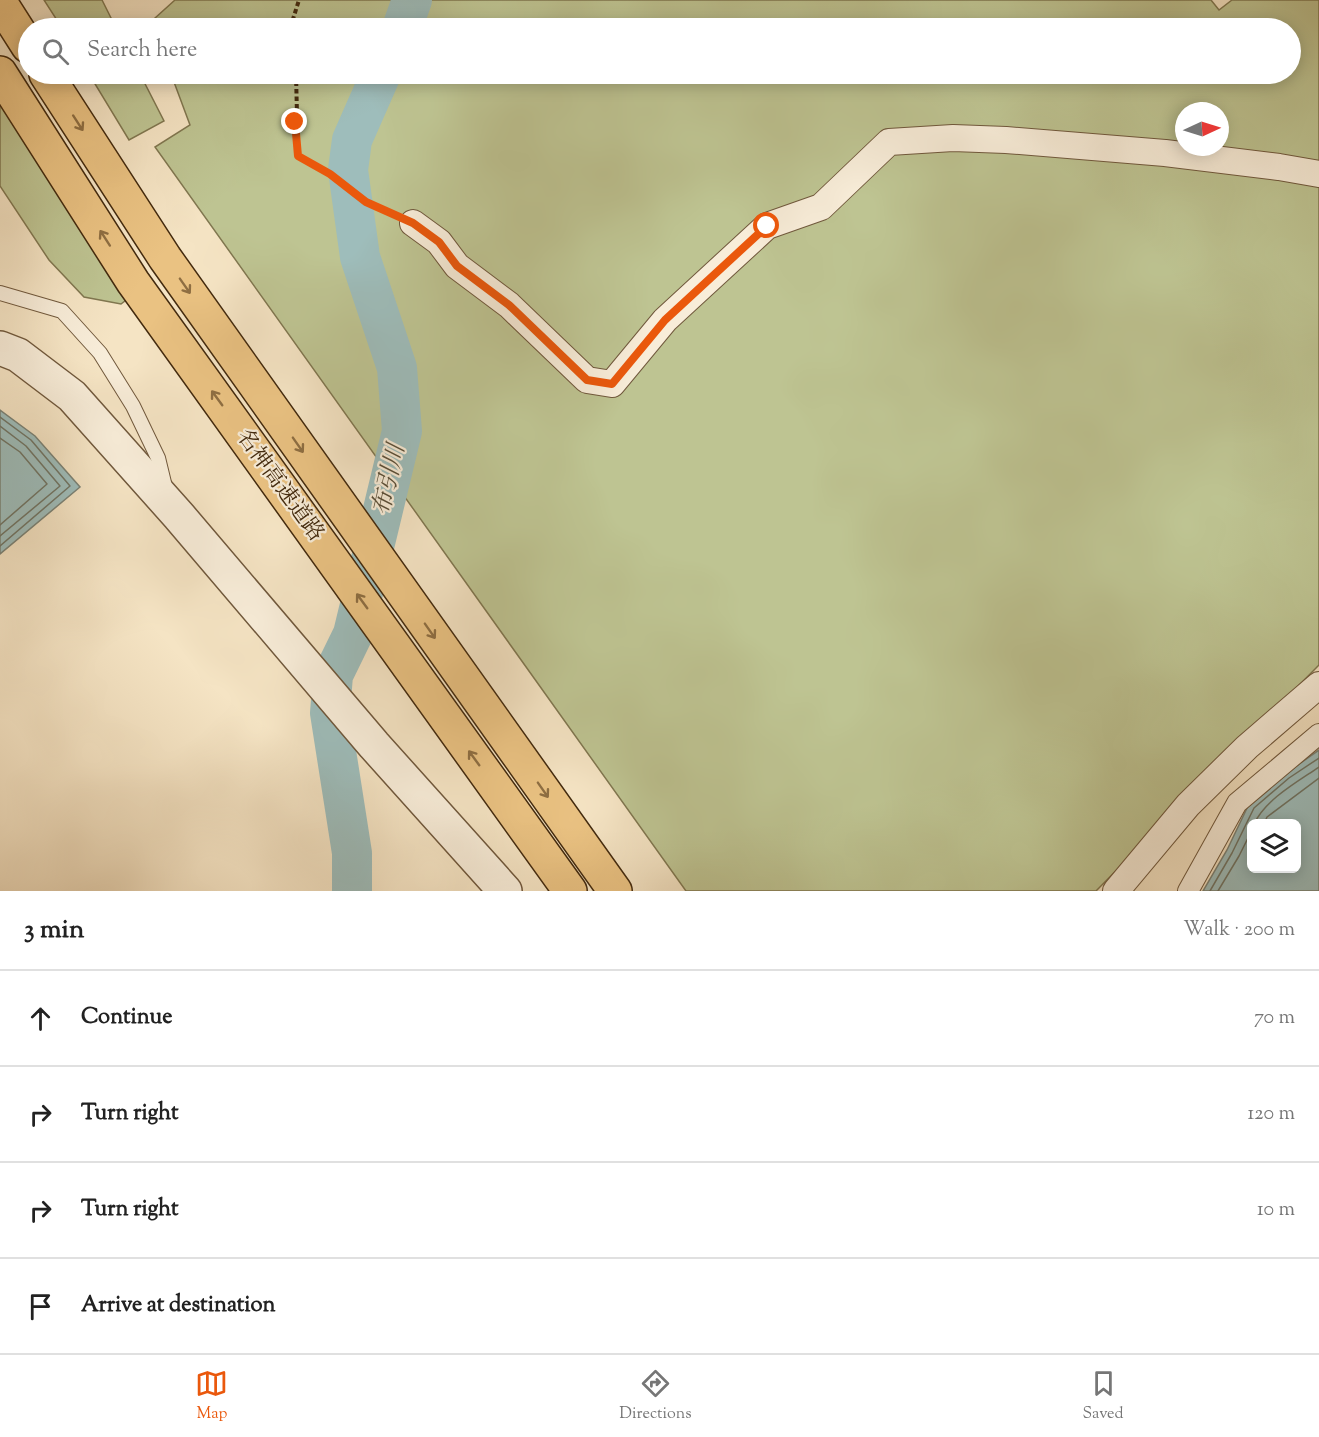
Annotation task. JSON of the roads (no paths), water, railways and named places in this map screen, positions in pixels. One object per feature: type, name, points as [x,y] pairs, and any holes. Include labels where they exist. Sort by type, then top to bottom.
[{"type":"highway","points":[[0,2],[18,30]]},
{"type":"highway","name":"名神高速道路","points":[[0,73],[133,282],[570,891]]},
{"type":"highway","name":"名神高速道路","points":[[52,84],[165,258],[615,891]]},
{"type":"street","points":[[413,223],[439,242],[457,266],[509,305],[587,380],[612,384],[665,320],[767,226],[821,207],[889,142],[953,138],[1006,140],[1165,153],[1279,166],[1319,174]]},
{"type":"street","points":[[0,348],[18,356],[72,396],[374,745],[505,891]]},
{"type":"street","points":[[1116,891],[1188,805],[1247,747],[1319,685]]},
{"type":"street","points":[[1188,891],[1237,803],[1319,734]]},
{"type":"lane","points":[[0,292],[62,311],[100,353],[133,406],[158,458],[169,506]]},
{"type":"water","points":[[0,410],[35,436],[80,487],[0,554]]},
{"type":"water","points":[[1319,750],[1319,891],[1203,891],[1227,850],[1249,804]]},
{"type":"waterway","name":"布引川","points":[[406,18],[412,0]]},
{"type":"waterway","name":"布引川","points":[[352,891],[352,853],[330,713],[333,675],[353,634],[402,431],[397,368],[360,257],[348,170],[352,140],[377,84]]}]
